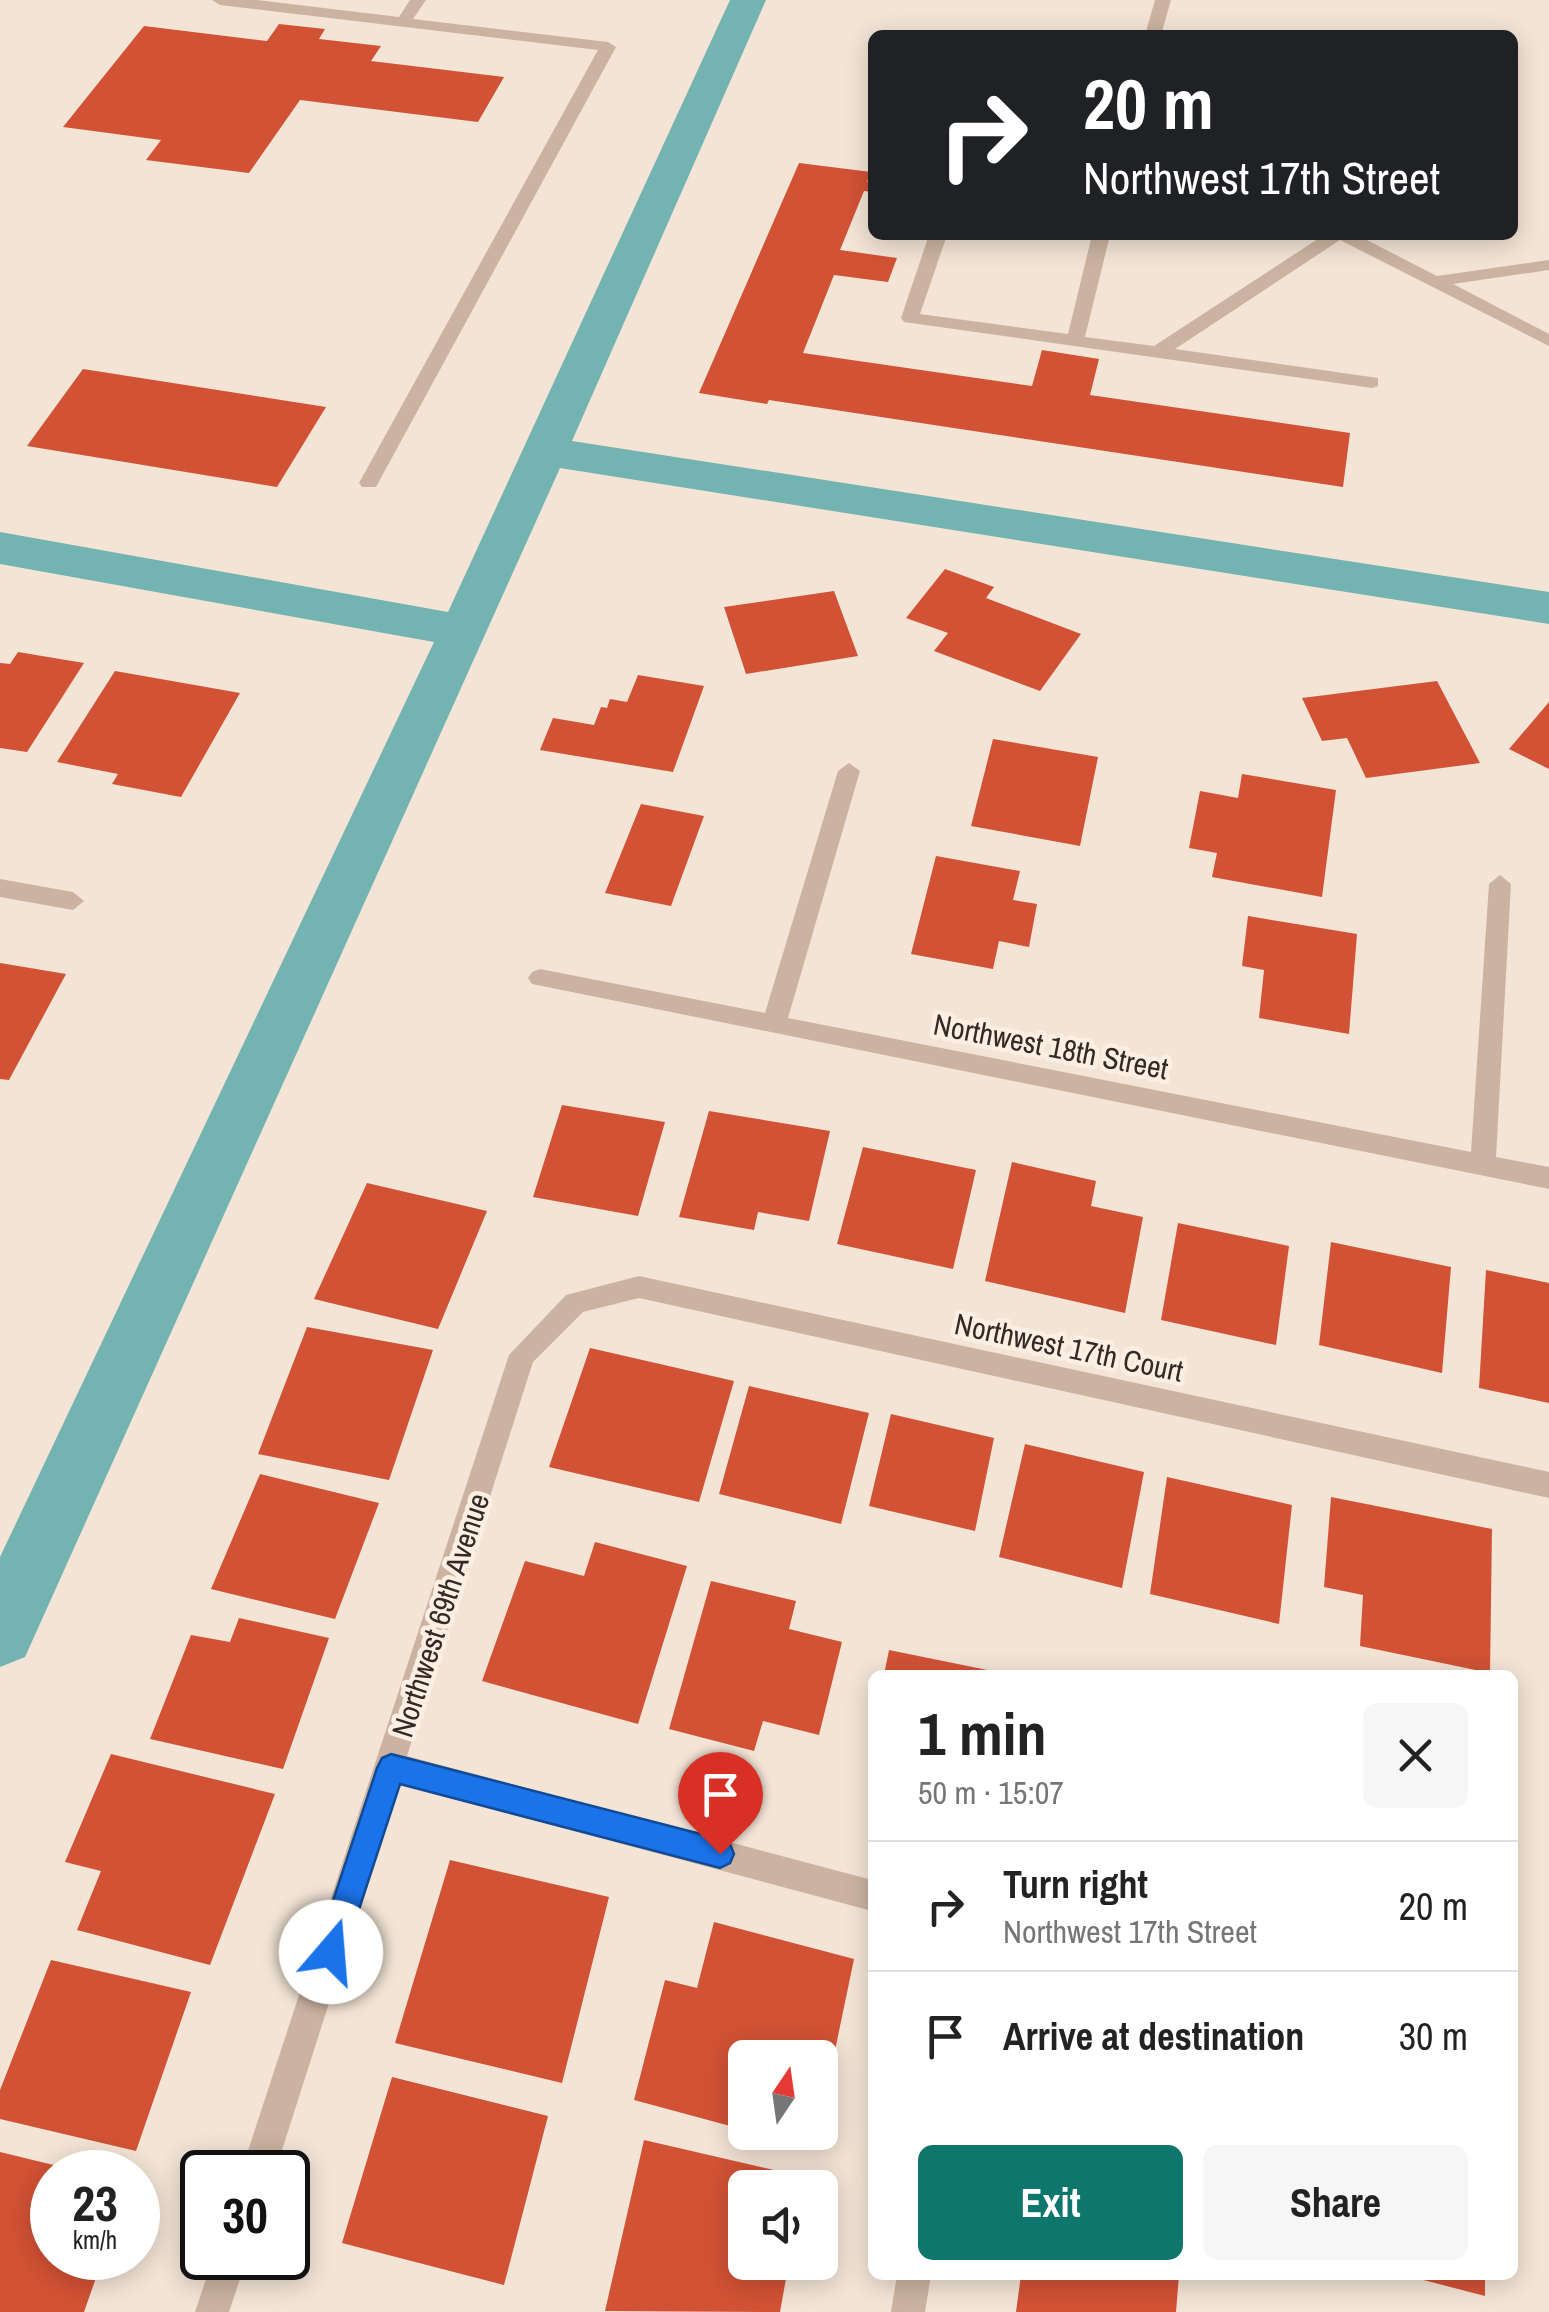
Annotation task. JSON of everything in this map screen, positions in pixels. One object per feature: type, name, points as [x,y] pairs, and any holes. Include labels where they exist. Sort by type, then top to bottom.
[{"type":"street","points":[[220,0],[608,46],[370,483]]},
{"type":"street","points":[[371,18],[383,0]]},
{"type":"street","points":[[403,22],[418,0]]},
{"type":"street","points":[[1154,30],[1162,0]]},
{"type":"street","points":[[936,240],[910,318],[1372,382]]},
{"type":"street","points":[[1075,341],[1101,240]]},
{"type":"street","points":[[1158,352],[1328,240]]},
{"type":"street","points":[[1354,240],[1549,341]]},
{"type":"street","points":[[1434,282],[1549,265]]},
{"type":"street","points":[[774,1024],[849,771]]},
{"type":"street","points":[[1483,1165],[1500,884]]},
{"type":"street","points":[[0,888],[73,901]]},
{"type":"street","name":"Northwest 18th Street","points":[[540,978],[1549,1178]]},
{"type":"street","name":"Northwest 17th Court","points":[[575,1303],[639,1287],[1549,1485]]},
{"type":"street","name":"Northwest 69th Avenue","points":[[265,2150],[522,1355],[575,1303]]},
{"type":"street","points":[[391,1768],[868,1895]]},
{"type":"street","points":[[212,2312],[223,2280]]},
{"type":"street","points":[[908,2312],[913,2280]]},
{"type":"building","points":[[279,24],[325,29],[319,39],[381,46],[371,61],[504,77],[478,122],[300,100],[249,173],[146,160],[161,140],[63,127],[144,26],[267,41]]},
{"type":"building","points":[[799,163],[868,172],[868,192],[864,191],[840,250],[897,258],[888,282],[834,275],[803,353],[1032,386],[1042,350],[1099,359],[1090,395],[1350,433],[1343,487],[769,400],[767,404],[699,393]]},
{"type":"building","points":[[83,369],[326,407],[277,487],[27,446]]},
{"type":"building","points":[[945,569],[994,587],[986,598],[1081,634],[1040,691],[934,651],[948,633],[906,618]]},
{"type":"building","points":[[834,591],[858,656],[746,674],[724,607]]},
{"type":"building","points":[[18,652],[84,663],[27,752],[0,748],[0,663],[10,664]]},
{"type":"building","points":[[115,671],[240,693],[181,797],[112,784],[118,774],[57,762]]},
{"type":"building","points":[[638,675],[704,686],[673,772],[540,750],[553,718],[594,725],[601,707],[607,708],[610,699],[627,702]]},
{"type":"building","points":[[1437,681],[1480,763],[1366,778],[1347,738],[1322,741],[1302,698]]},
{"type":"building","points":[[1549,702],[1549,769],[1509,749]]},
{"type":"building","points":[[993,739],[1098,757],[1080,846],[971,826]]},
{"type":"building","points":[[1242,774],[1336,790],[1322,897],[1212,877],[1217,853],[1189,848],[1200,791],[1238,798]]},
{"type":"building","points":[[641,804],[704,816],[671,906],[605,893]]},
{"type":"building","points":[[936,856],[1020,871],[1013,900],[1037,904],[1029,947],[999,941],[993,969],[911,954]]},
{"type":"building","points":[[1248,916],[1357,934],[1349,1034],[1259,1018],[1264,970],[1242,966]]},
{"type":"building","points":[[0,963],[66,974],[9,1080],[0,1079]]},
{"type":"building","points":[[562,1105],[665,1122],[638,1216],[533,1197]]},
{"type":"building","points":[[709,1111],[830,1131],[809,1221],[758,1212],[754,1230],[679,1217]]},
{"type":"building","points":[[863,1147],[976,1170],[953,1269],[837,1244]]},
{"type":"building","points":[[1012,1162],[1096,1181],[1091,1206],[1143,1217],[1125,1313],[985,1281]]},
{"type":"building","points":[[367,1183],[487,1211],[438,1329],[314,1299]]},
{"type":"building","points":[[1178,1223],[1289,1246],[1276,1345],[1161,1320]]},
{"type":"building","points":[[1331,1242],[1451,1267],[1442,1373],[1319,1345]]},
{"type":"building","points":[[1486,1270],[1549,1283],[1549,1403],[1479,1388]]},
{"type":"building","points":[[307,1327],[433,1350],[389,1480],[258,1454]]},
{"type":"building","points":[[590,1348],[734,1381],[699,1502],[549,1467]]},
{"type":"building","points":[[749,1386],[869,1413],[841,1524],[719,1494]]},
{"type":"building","points":[[891,1414],[994,1438],[975,1531],[869,1506]]},
{"type":"building","points":[[1025,1444],[1144,1472],[1122,1588],[999,1557]]},
{"type":"building","points":[[260,1474],[379,1503],[335,1619],[211,1589]]},
{"type":"building","points":[[1167,1477],[1292,1505],[1279,1624],[1150,1594]]},
{"type":"building","points":[[1331,1497],[1492,1529],[1490,1670],[1360,1646],[1363,1595],[1324,1587]]},
{"type":"building","points":[[595,1542],[687,1566],[638,1724],[482,1681],[525,1561],[584,1576]]},
{"type":"building","points":[[711,1581],[796,1601],[789,1629],[842,1642],[819,1735],[763,1721],[754,1751],[669,1729]]},
{"type":"building","points":[[239,1618],[329,1638],[283,1769],[150,1739],[191,1635],[230,1642]]},
{"type":"building","points":[[889,1650],[987,1670],[885,1670]]},
{"type":"building","points":[[111,1754],[275,1794],[210,1965],[77,1930],[101,1871],[65,1862]]},
{"type":"building","points":[[450,1860],[609,1897],[562,2083],[395,2043]]},
{"type":"building","points":[[714,1922],[854,1959],[837,2040],[728,2040],[728,2125],[634,2100],[665,1980],[697,1988]]},
{"type":"building","points":[[51,1960],[191,1992],[136,2150],[0,2119],[0,2090]]},
{"type":"building","points":[[392,2077],[548,2116],[504,2285],[342,2243]]},
{"type":"building","points":[[644,2140],[774,2170],[728,2170],[728,2280],[786,2280],[780,2312],[605,2311]]},
{"type":"building","points":[[0,2152],[30,2159],[30,2280],[95,2280],[84,2312],[0,2312]]},
{"type":"building","points":[[1020,2280],[1179,2280],[1176,2312],[1016,2312]]},
{"type":"building","points":[[1423,2280],[1485,2280],[1485,2296]]},
{"type":"waterway","points":[[545,451],[748,0]]},
{"type":"waterway","points":[[464,631],[545,451]]},
{"type":"waterway","points":[[545,451],[1549,608]]},
{"type":"waterway","points":[[0,548],[464,631]]},
{"type":"waterway","points":[[0,1633],[464,631]]},
{"type":"route","points":[[331,1952],[391,1768],[720,1854]]}]
